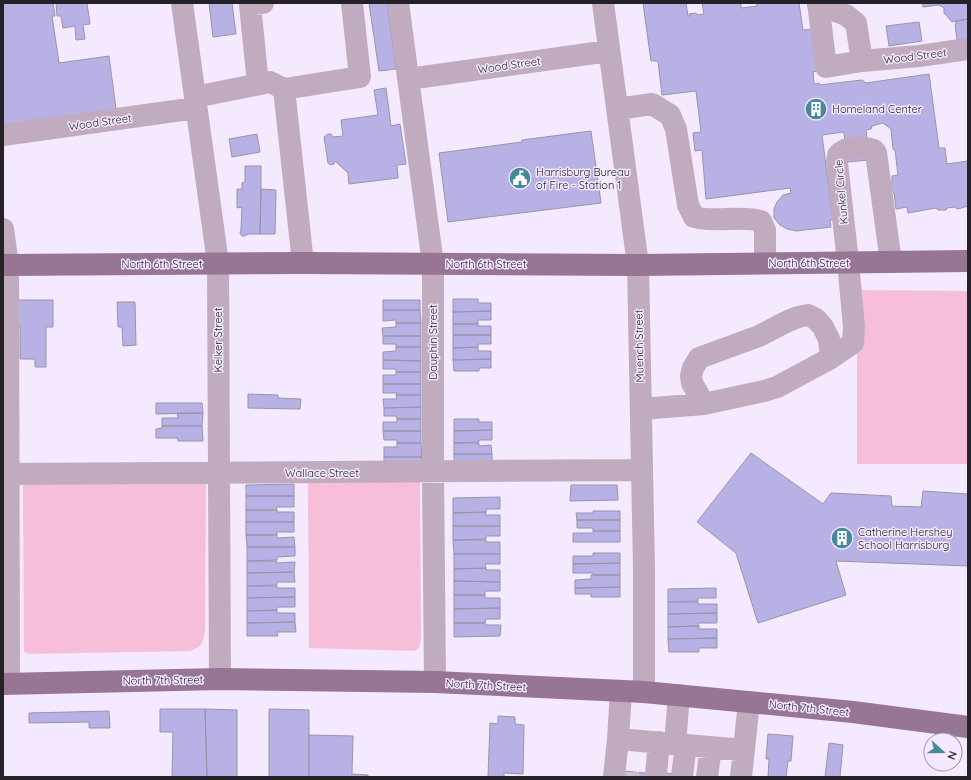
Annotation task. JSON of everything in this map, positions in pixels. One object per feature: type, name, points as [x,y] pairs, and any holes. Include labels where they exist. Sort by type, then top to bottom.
[{"type":"main road","name":"North 6th Street","points":[[5,265],[218,263],[638,265],[968,261]]},
{"type":"main road","name":"North 7th Street","points":[[6,684],[220,679],[436,682],[644,692],[853,712],[968,727]]},
{"type":"street","name":"Kelker Street","points":[[182,3],[218,263],[220,679]]},
{"type":"street","points":[[258,84],[250,5],[263,3]]},
{"type":"street","points":[[303,263],[284,89],[360,77],[352,3]]},
{"type":"street","name":"Dauphin Street","points":[[398,3],[434,264],[433,472],[436,682]]},
{"type":"street","name":"Muench Street","points":[[602,3],[638,265],[644,692]]},
{"type":"street","name":"Wood Street","points":[[818,4],[826,68],[862,61],[919,56],[968,49]]},
{"type":"street","points":[[818,4],[846,15],[856,23],[862,61]]},
{"type":"street","name":"Wood Street","points":[[408,79],[609,51]]},
{"type":"street","name":"Wood Street","points":[[3,135],[196,103],[258,84],[270,82],[284,89]]},
{"type":"street","points":[[617,109],[652,104],[670,115],[676,129],[688,205],[694,217],[704,220],[750,218],[761,221],[765,230],[766,263]]},
{"type":"street","name":"Kunkel Circle","points":[[848,262],[837,158],[839,153],[843,150],[863,148],[874,150],[876,155],[890,262]]},
{"type":"street","points":[[3,229],[5,265],[6,684]]},
{"type":"street","points":[[641,409],[704,404],[777,387],[831,358],[853,343],[854,327],[848,262]]},
{"type":"street","points":[[704,404],[692,383],[691,376],[693,368],[699,358],[760,336],[788,320],[808,315],[816,319],[830,339],[831,358]]},
{"type":"street","name":"Wallace Street","points":[[6,474],[642,470]]},
{"type":"street","points":[[621,691],[679,744],[721,777]]},
{"type":"street","points":[[679,695],[679,744],[688,777]]},
{"type":"street","points":[[635,774],[679,744],[749,702]]},
{"type":"street","points":[[635,774],[679,744]]},
{"type":"street","points":[[679,744],[707,777]]},
{"type":"street","points":[[679,744],[741,777]]},
{"type":"shaded area","points":[[857,290],[968,291],[968,464],[857,464]]},
{"type":"shaded area","points":[[308,482],[420,482],[421,640],[419,648],[415,651],[309,648]]},
{"type":"shaded area","points":[[23,483],[206,484],[205,631],[204,639],[201,644],[197,648],[190,651],[29,654],[24,652]]},
{"type":"building","points":[[53,3],[55,16],[52,16],[59,63],[109,56],[116,109],[3,126],[3,4]]},
{"type":"building","points":[[56,3],[87,3],[90,24],[83,25],[85,39],[76,40],[75,26],[63,28],[61,16],[57,16]]},
{"type":"building","points":[[209,3],[232,3],[236,34],[213,37]]},
{"type":"building","points":[[369,3],[387,3],[396,69],[379,71]]},
{"type":"building","name":"Homeland Center","points":[[643,3],[686,3],[688,16],[690,16],[689,14],[704,14],[702,3],[741,3],[741,8],[757,6],[757,3],[799,3],[803,30],[812,29],[818,71],[813,72],[814,84],[819,83],[819,85],[862,80],[866,83],[929,74],[939,148],[945,148],[947,164],[968,161],[968,206],[958,209],[954,207],[947,208],[946,210],[938,210],[936,208],[908,213],[907,207],[896,209],[894,193],[891,190],[890,183],[892,181],[892,176],[898,175],[895,150],[893,149],[891,129],[883,123],[872,126],[871,129],[866,130],[869,160],[847,162],[844,132],[822,135],[833,220],[830,220],[831,227],[796,231],[787,229],[780,225],[774,218],[774,209],[777,202],[783,195],[791,193],[790,188],[706,199],[702,150],[695,151],[693,133],[701,132],[696,91],[662,95],[658,61],[651,61]]},
{"type":"building","points":[[922,3],[968,3],[968,19],[952,22],[944,13],[944,8],[939,5],[923,7]]},
{"type":"building","points":[[968,19],[968,40],[957,40],[956,21]]},
{"type":"building","points":[[919,22],[922,41],[889,46],[886,26]]},
{"type":"building","points":[[386,88],[391,126],[400,124],[406,164],[397,165],[398,178],[349,184],[348,173],[335,161],[334,164],[331,165],[328,163],[324,137],[328,134],[331,134],[333,137],[343,136],[341,120],[378,115],[374,90]]},
{"type":"building","name":"Harrisburg Bureau of Fire - Station 1","points":[[591,131],[601,203],[448,222],[439,153]]},
{"type":"building","points":[[257,134],[260,152],[232,157],[229,139]]},
{"type":"building","points":[[245,166],[261,166],[260,234],[248,234],[242,236],[240,233],[242,207],[237,208],[237,189],[242,189],[242,183],[245,182]]},
{"type":"building","points":[[261,189],[276,190],[275,234],[260,234]]},
{"type":"building","points":[[453,299],[478,299],[478,303],[491,303],[491,311],[453,312]]},
{"type":"building","points":[[18,300],[53,300],[53,327],[46,327],[46,367],[35,367],[35,359],[20,359]]},
{"type":"building","points":[[383,300],[420,300],[420,310],[383,310]]},
{"type":"building","points":[[117,302],[135,302],[136,345],[123,346],[122,327],[118,327]]},
{"type":"building","points":[[383,310],[420,310],[421,323],[396,323],[396,320],[383,321]]},
{"type":"building","points":[[491,311],[491,320],[478,320],[478,324],[453,324],[453,312]]},
{"type":"building","points":[[396,323],[421,323],[421,336],[383,336],[382,328],[396,327]]},
{"type":"building","points":[[453,324],[478,324],[478,326],[491,326],[491,335],[453,335]]},
{"type":"building","points":[[453,335],[491,335],[491,344],[478,344],[478,347],[453,348]]},
{"type":"building","points":[[383,336],[421,336],[421,347],[396,347],[396,344],[383,344]]},
{"type":"building","points":[[396,347],[421,347],[421,361],[383,360],[383,352],[396,351]]},
{"type":"building","points":[[478,347],[478,351],[491,351],[491,359],[453,360],[453,348]]},
{"type":"building","points":[[491,359],[491,368],[479,368],[479,371],[454,371],[453,360]]},
{"type":"building","points":[[383,360],[421,361],[421,372],[396,372],[396,369],[383,369]]},
{"type":"building","points":[[396,372],[421,372],[421,384],[383,384],[383,375],[396,375]]},
{"type":"building","points":[[383,384],[421,384],[421,395],[396,395],[397,393],[383,393]]},
{"type":"building","points":[[248,394],[278,395],[278,398],[301,399],[300,409],[248,408]]},
{"type":"building","points":[[396,395],[421,395],[421,407],[384,408],[383,399],[397,399]]},
{"type":"building","points":[[156,403],[202,403],[203,413],[156,414]]},
{"type":"building","points":[[421,407],[421,419],[397,419],[396,416],[384,416],[384,408]]},
{"type":"building","points":[[177,413],[203,413],[202,426],[162,426],[162,418],[178,418]]},
{"type":"building","points":[[397,419],[421,419],[421,431],[383,431],[383,422],[397,422]]},
{"type":"building","points":[[454,419],[479,419],[479,422],[492,422],[492,430],[454,431]]},
{"type":"building","points":[[162,426],[202,426],[203,441],[178,441],[177,438],[156,438],[156,429],[162,428]]},
{"type":"building","points":[[492,430],[492,440],[454,443],[454,431]]},
{"type":"building","points":[[383,431],[421,431],[421,443],[397,443],[397,440],[384,440]]},
{"type":"building","points":[[397,443],[421,443],[422,457],[384,457],[384,447],[397,447]]},
{"type":"building","points":[[454,443],[479,443],[479,446],[491,445],[492,454],[454,454]]},
{"type":"building","name":"Catherine Hershey School Harrisburg","points":[[751,453],[823,504],[831,493],[891,496],[892,506],[921,507],[923,491],[968,494],[968,566],[836,561],[846,595],[758,623],[736,553],[697,522]]},
{"type":"building","points":[[454,454],[492,454],[492,463],[454,467]]},
{"type":"building","points":[[384,457],[422,457],[422,467],[384,468]]},
{"type":"building","points":[[294,484],[294,496],[246,496],[246,485]]},
{"type":"building","points":[[571,485],[617,485],[618,500],[570,501]]},
{"type":"building","points":[[246,496],[294,496],[294,507],[276,507],[277,510],[246,510]]},
{"type":"building","points":[[500,497],[500,509],[486,509],[486,512],[453,513],[453,498]]},
{"type":"building","points":[[246,510],[277,510],[277,512],[294,512],[294,522],[246,522]]},
{"type":"building","points":[[593,511],[620,511],[620,520],[577,520],[576,513],[593,513]]},
{"type":"building","points":[[486,512],[485,515],[500,515],[500,526],[453,526],[453,513]]},
{"type":"building","points":[[577,520],[620,520],[620,531],[593,531],[593,528],[577,528]]},
{"type":"building","points":[[246,522],[294,522],[294,532],[277,532],[277,535],[246,535]]},
{"type":"building","points":[[453,526],[500,526],[500,536],[486,536],[486,539],[453,540]]},
{"type":"building","points":[[593,531],[620,531],[620,542],[573,542],[573,533],[593,533]]},
{"type":"building","points":[[246,535],[277,535],[277,538],[294,537],[295,547],[247,547]]},
{"type":"building","points":[[453,540],[486,540],[486,542],[500,542],[500,554],[454,554]]},
{"type":"building","points":[[247,547],[295,547],[295,556],[277,557],[277,560],[247,561]]},
{"type":"building","points":[[593,553],[620,553],[620,563],[573,564],[573,556],[593,556]]},
{"type":"building","points":[[454,554],[500,554],[500,564],[485,564],[486,568],[454,569]]},
{"type":"building","points":[[247,561],[277,561],[277,563],[295,562],[294,572],[247,573]]},
{"type":"building","points":[[620,563],[620,575],[573,573],[573,564]]},
{"type":"building","points":[[486,568],[486,570],[500,570],[500,582],[454,581],[454,569]]},
{"type":"building","points":[[294,572],[295,582],[277,582],[277,585],[247,586],[247,573]]},
{"type":"building","points":[[591,575],[620,575],[620,587],[575,588],[575,580],[591,579]]},
{"type":"building","points":[[454,581],[500,582],[500,591],[485,591],[485,595],[454,595]]},
{"type":"building","points":[[247,586],[277,586],[277,588],[295,588],[295,597],[247,598]]},
{"type":"building","points":[[620,587],[620,597],[591,597],[591,594],[575,594],[575,588]]},
{"type":"building","points":[[716,588],[716,598],[698,598],[698,601],[668,602],[668,589]]},
{"type":"building","points":[[454,595],[485,595],[485,598],[500,598],[500,608],[454,609]]},
{"type":"building","points":[[295,597],[295,607],[277,607],[277,610],[247,611],[247,598]]},
{"type":"building","points":[[668,602],[698,602],[698,604],[717,604],[717,613],[668,614]]},
{"type":"building","points":[[500,608],[500,619],[486,619],[485,623],[454,623],[454,609]]},
{"type":"building","points":[[277,610],[277,613],[295,613],[295,622],[247,623],[247,611]]},
{"type":"building","points":[[717,613],[717,623],[698,623],[699,626],[668,627],[668,614]]},
{"type":"building","points":[[295,622],[296,632],[277,632],[278,636],[247,636],[247,623]]},
{"type":"building","points":[[454,623],[485,623],[486,625],[501,625],[500,636],[454,637]]},
{"type":"building","points":[[699,626],[699,629],[717,629],[717,638],[668,639],[668,627]]},
{"type":"building","points":[[717,638],[717,648],[699,648],[699,652],[669,652],[668,639]]},
{"type":"building","points":[[160,709],[205,709],[207,777],[172,777],[173,732],[160,732]]},
{"type":"building","points":[[205,709],[237,710],[237,777],[207,777]]},
{"type":"building","points":[[269,709],[309,710],[309,777],[269,777]]},
{"type":"building","points":[[109,711],[110,728],[89,728],[89,722],[29,723],[29,713]]},
{"type":"building","points":[[498,716],[515,717],[515,724],[524,725],[523,774],[504,773],[504,777],[488,777],[490,723],[498,724]]},
{"type":"building","points":[[768,734],[793,736],[791,761],[788,761],[786,777],[768,777],[769,759],[766,759]]},
{"type":"building","points":[[309,735],[353,736],[352,774],[368,775],[368,777],[309,777]]},
{"type":"building","points":[[829,743],[843,745],[840,777],[825,777]]},
{"type":"building","points":[[624,771],[663,775],[663,773],[677,774],[690,777],[623,777]]},
{"type":"tunnel","points":[[628,772],[628,777]]},
{"type":"place","name":"Homeland Center","points":[[816,109]]},
{"type":"place","name":"Harrisburg Bureau of Fire - Station 1","points":[[520,178]]},
{"type":"place","name":"Catherine Hershey School Harrisburg","points":[[842,538]]}]
